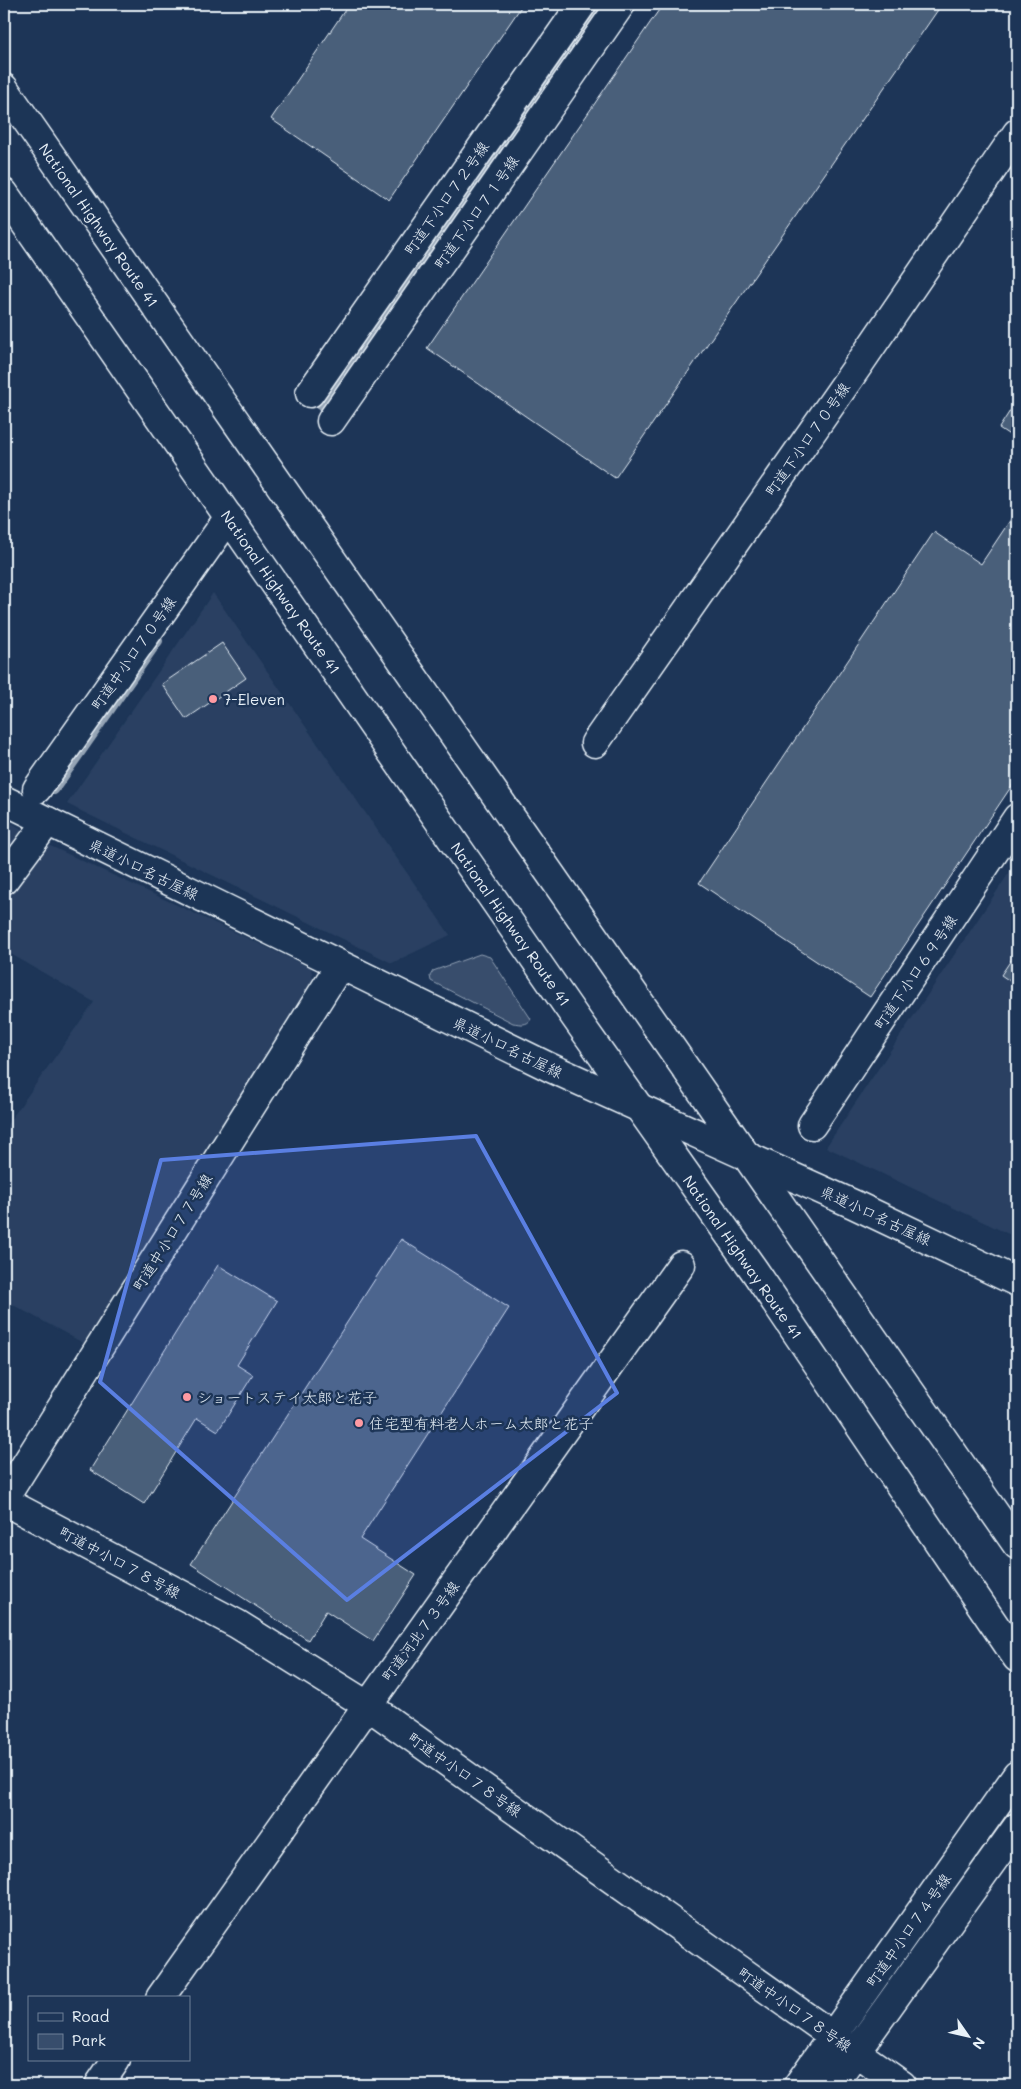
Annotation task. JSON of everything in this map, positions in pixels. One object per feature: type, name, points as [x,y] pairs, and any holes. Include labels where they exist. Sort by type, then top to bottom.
[{"type":"main road","name":"町道下小口７２号線","points":[[310,393],[582,4]]},
{"type":"main road","name":"町道下小口７１号線","points":[[331,421],[621,4]]},
{"type":"main road","name":"National Highway Route 41","points":[[4,88],[1017,1545]]},
{"type":"main road","name":"町道下小口７０号線","points":[[595,742],[849,379],[1017,133]]},
{"type":"main road","name":"National Highway Route 41","points":[[4,193],[754,1270],[1017,1658]]},
{"type":"main road","name":"町道中小口７０号線","points":[[37,789],[229,517]]},
{"type":"main road","name":"県道小口名古屋線","points":[[4,800],[551,1068],[860,1207],[1017,1282]]},
{"type":"main road","name":"町道下小口６９号線","points":[[812,1125],[1017,818]]},
{"type":"main road","points":[[4,880],[48,821]]},
{"type":"main road","name":"町道中小口７７号線","points":[[4,1500],[340,965]]},
{"type":"main road","name":"町道河北７３号線","points":[[161,1996],[681,1265]]},
{"type":"main road","name":"町道中小口７８号線","points":[[4,1500],[238,1624],[367,1705],[902,2085]]},
{"type":"main road","name":"町道中小口７４号線","points":[[798,2085],[1017,1776]]},
{"type":"main road","name":"町道中小口７４号線","points":[[832,2085],[1017,1827]]},
{"type":"main road","points":[[98,2085],[115,2062]]},
{"type":"highlighted area","points":[[476,1136],[617,1393],[347,1600],[100,1382],[161,1160]]},
{"type":"shaded area","name":"7-Eleven","points":[[213,593],[450,935],[392,963],[67,804]]},
{"type":"shaded area","points":[[4,818],[44,843],[311,968],[314,985],[87,1345],[4,1300],[4,1129],[94,1002],[4,950]]},
{"type":"shaded area","points":[[1017,861],[1017,1238],[826,1147]]},
{"type":"green space","points":[[480,954],[490,957],[531,1019],[527,1023],[513,1023],[431,981],[430,976],[433,971]]},
{"type":"building","points":[[349,4],[523,4],[389,200],[271,119]]},
{"type":"building","points":[[663,4],[942,4],[615,478],[427,348]]},
{"type":"building","points":[[1017,400],[1017,440],[999,428]]},
{"type":"building","points":[[1017,510],[1017,778],[870,997],[699,883],[934,532],[981,564]]},
{"type":"building","points":[[222,643],[246,678],[186,719],[162,684]]},
{"type":"building","points":[[1017,951],[1017,986],[1001,975]]},
{"type":"building","name":"住宅型有料老人ホーム太郎と花子","points":[[401,1239],[509,1308],[360,1539],[416,1575],[373,1641],[326,1611],[308,1640],[191,1564]]},
{"type":"building","name":"ショートステイ太郎と花子","points":[[218,1265],[277,1301],[237,1365],[253,1375],[218,1431],[197,1418],[144,1504],[90,1470]]},
{"type":"waterway","points":[[322,406],[602,4]]},
{"type":"waterway","points":[[54,790],[158,641]]},
{"type":"place","name":"7-Eleven","points":[[213,699]]},
{"type":"place","name":"ショートステイ太郎と花子","points":[[187,1397]]},
{"type":"place","name":"住宅型有料老人ホーム太郎と花子","points":[[359,1423]]}]
